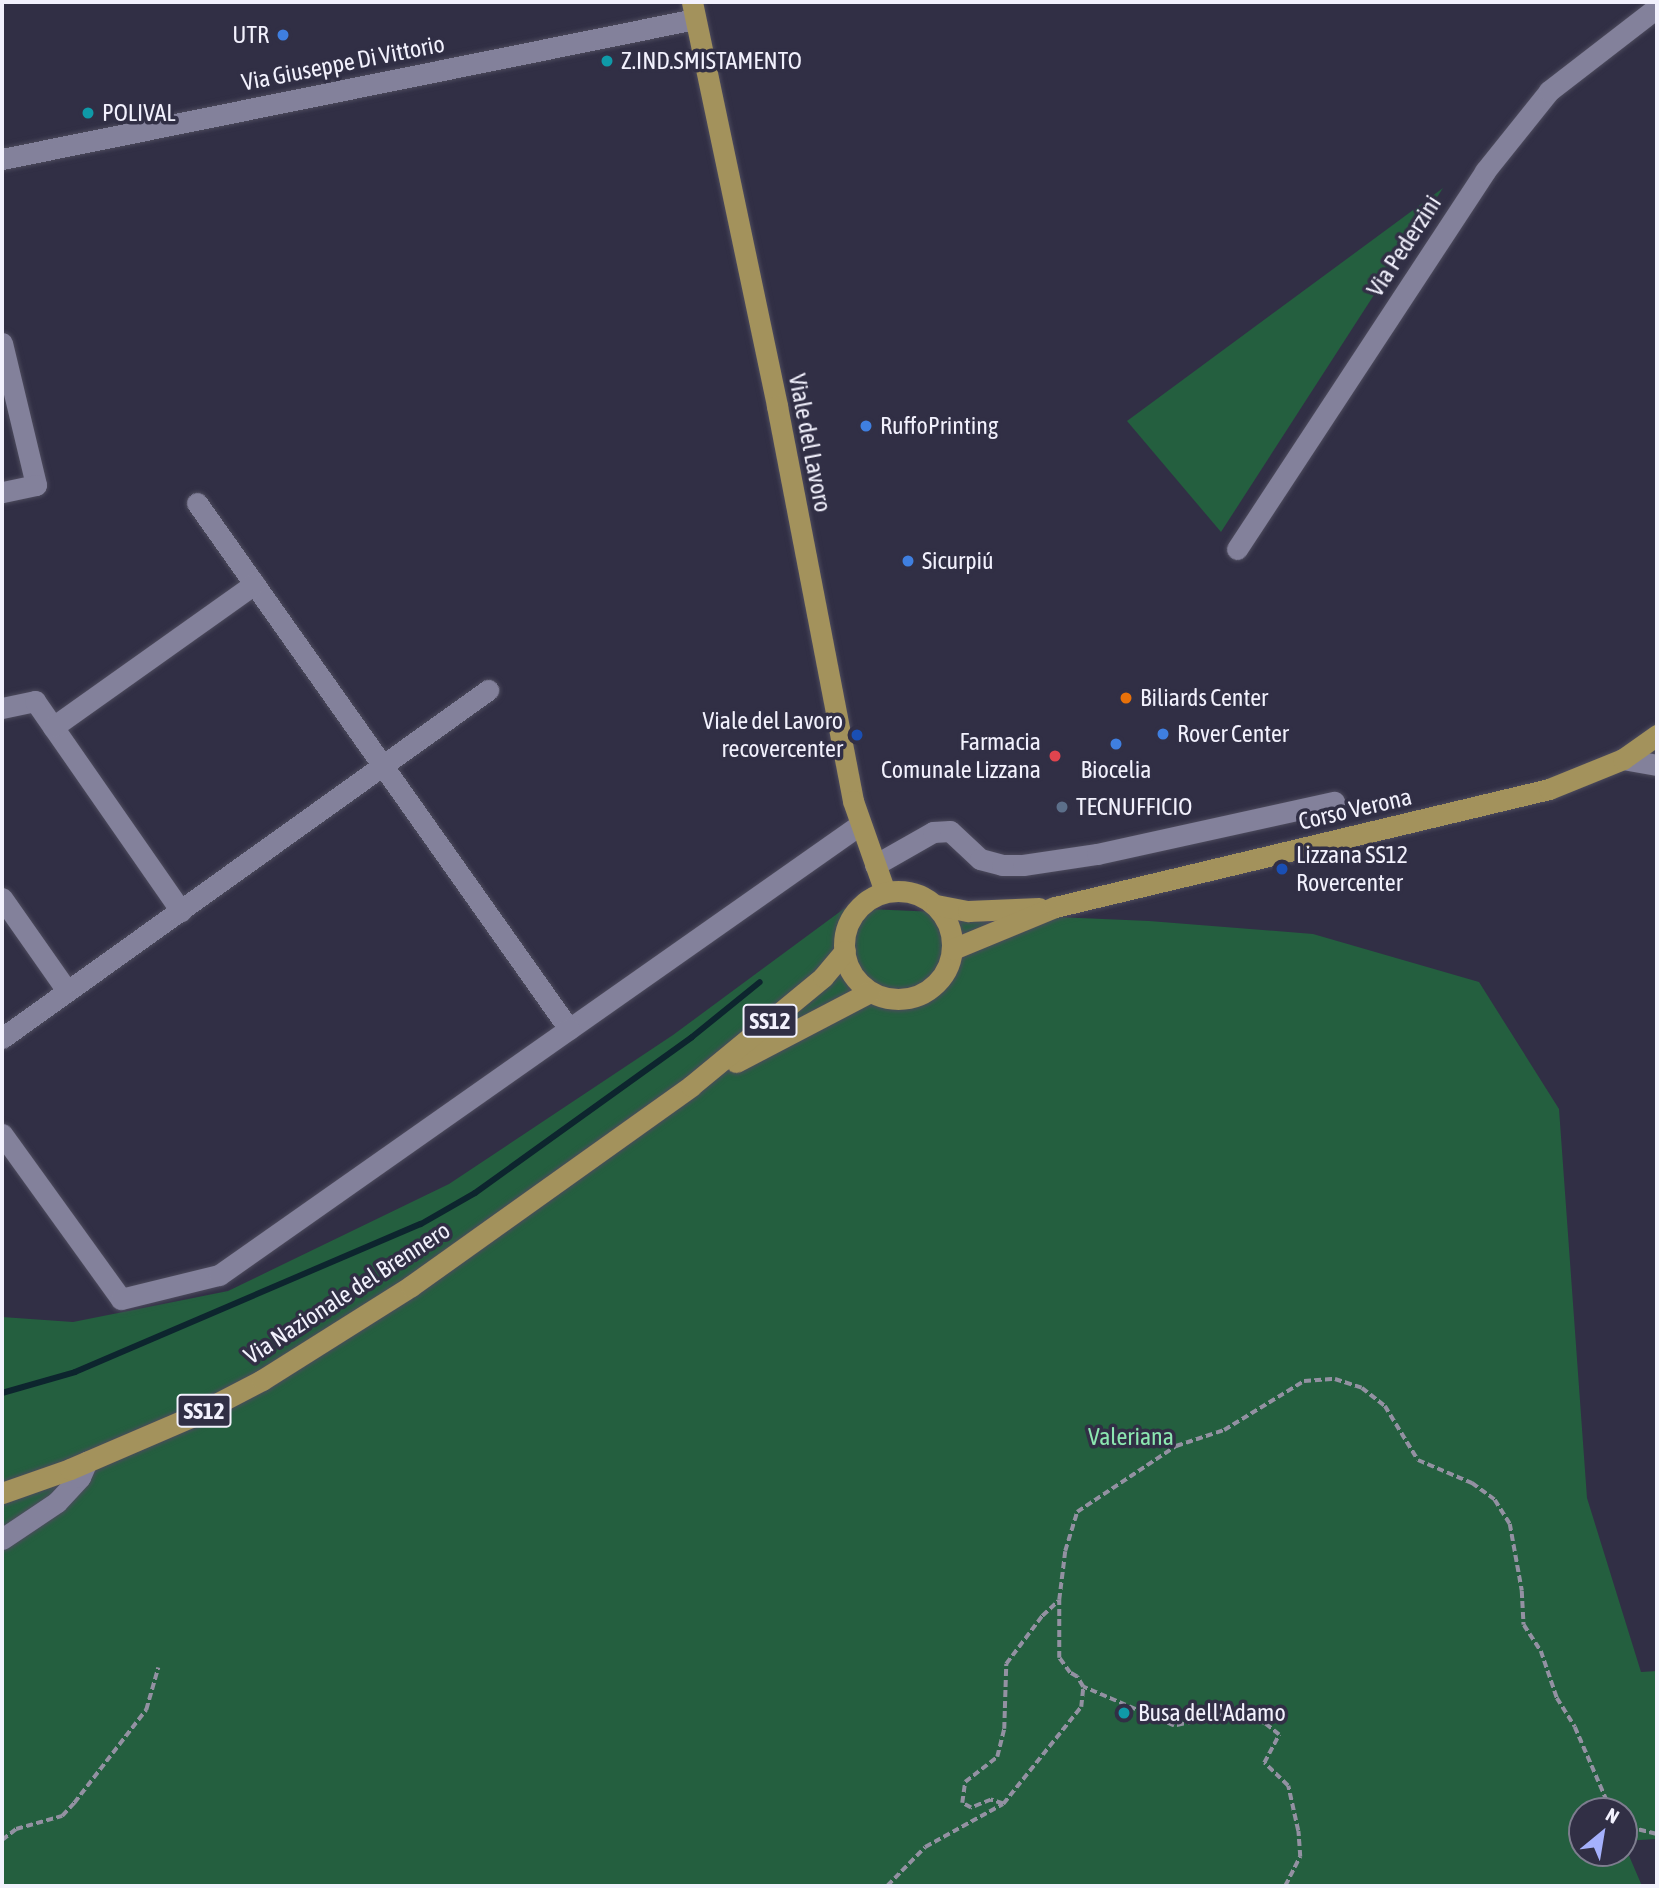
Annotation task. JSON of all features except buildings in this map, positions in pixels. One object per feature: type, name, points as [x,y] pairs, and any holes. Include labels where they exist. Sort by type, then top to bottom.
[{"type":"main road","name":"Viale del Lavoro","points":[[693,10],[776,406],[859,825],[885,892]]},
{"type":"main road","name":"Corso Verona","points":[[1055,907],[1549,789],[1623,759],[1657,735]]},
{"type":"main road","points":[[885,892],[903,891],[921,895],[936,905],[968,911],[1055,907]]},
{"type":"main road","name":"SS12","points":[[845,951],[845,932],[854,914],[867,900],[885,892]]},
{"type":"main road","points":[[845,951],[853,974],[870,992],[887,998],[906,999],[924,993],[939,982],[948,967],[953,949],[949,925],[936,905]]},
{"type":"main road","points":[[953,949],[1055,907]]},
{"type":"main road","name":"Via Nazionale del Brennero","points":[[2,1493],[191,1417],[274,1373],[411,1286],[691,1086],[815,985],[845,951]]},
{"type":"main road","name":"Via Nazionale del Brennero","points":[[691,1086],[870,992]]},
{"type":"street","name":"Via Pederzini","points":[[1237,549],[1485,171],[1549,91],[1654,7]]},
{"type":"street","name":"Via Giuseppe Di Vittorio","points":[[2,159],[693,10]]},
{"type":"street","points":[[2,343],[36,485],[2,492]]},
{"type":"street","points":[[197,503],[569,1029]]},
{"type":"street","points":[[53,727],[254,584]]},
{"type":"street","points":[[2,1038],[488,691]]},
{"type":"street","points":[[2,708],[35,701],[181,911]]},
{"type":"street","points":[[1623,759],[1657,765]]},
{"type":"street","points":[[874,865],[933,832],[950,831],[980,859],[1002,865],[1023,865],[1097,854],[1334,802]]},
{"type":"street","points":[[2,1134],[121,1299],[219,1275],[569,1029],[673,946],[859,825]]},
{"type":"street","points":[[2,898],[67,991]]},
{"type":"street","points":[[2,1539],[57,1502],[80,1477],[87,1461]]},
{"type":"path","points":[[1285,1886],[1300,1857],[1298,1831],[1288,1786],[1264,1763],[1279,1735],[1264,1723],[1225,1714],[1202,1722],[1174,1726],[1083,1687],[1059,1658],[1059,1600],[1066,1551],[1077,1511],[1176,1446],[1224,1430],[1304,1381],[1335,1379],[1362,1388],[1385,1406],[1418,1460],[1472,1483],[1495,1500],[1510,1524],[1522,1591],[1524,1625],[1541,1651],[1557,1698],[1575,1727],[1605,1797]]},
{"type":"path","points":[[1003,1804],[991,1800],[971,1808],[962,1803],[965,1782],[997,1757],[1004,1729],[1006,1664],[1042,1616],[1059,1600]]},
{"type":"path","points":[[2,1840],[16,1829],[62,1816],[146,1710],[158,1668]]},
{"type":"path","points":[[887,1886],[925,1847],[1003,1804],[1081,1707],[1083,1687]]},
{"type":"path","points":[[1638,1830],[1657,1835]]},
{"type":"green space","points":[[1443,188],[1221,532],[1127,421]]},
{"type":"green space","name":"Valeriana","points":[[845,908],[1149,921],[1313,934],[1479,982],[1559,1109],[1587,1498],[1641,1672],[1657,1671],[1657,1839],[1638,1840],[1638,1797],[1568,1797],[1568,1867],[1634,1867],[1642,1886],[2,1886],[2,1317],[73,1322],[228,1291],[449,1184],[673,1035]]},
{"type":"waterway","points":[[2,1393],[75,1372],[421,1224],[475,1193],[692,1037],[760,982]]},
{"type":"place","name":"UTR","points":[[283,35]]},
{"type":"place","name":"Z.IND.SMISTAMENTO","points":[[607,61]]},
{"type":"place","name":"POLIVAL","points":[[88,113]]},
{"type":"place","name":"RuffoPrinting","points":[[866,426]]},
{"type":"place","name":"Sicurpiú","points":[[908,561]]},
{"type":"place","name":"Biliards Center","points":[[1126,698]]},
{"type":"place","name":"Rover Center","points":[[1163,734]]},
{"type":"place","name":"Viale del Lavoro recovercenter","points":[[857,735]]},
{"type":"place","name":"Biocelia","points":[[1116,744]]},
{"type":"place","name":"Farmacia Comunale Lizzana","points":[[1055,756]]},
{"type":"place","name":"TECNUFFICIO","points":[[1062,807]]},
{"type":"place","name":"Lizzana SS12 Rovercenter","points":[[1282,869]]},
{"type":"place","name":"Busa dell'Adamo","points":[[1124,1713]]}]
